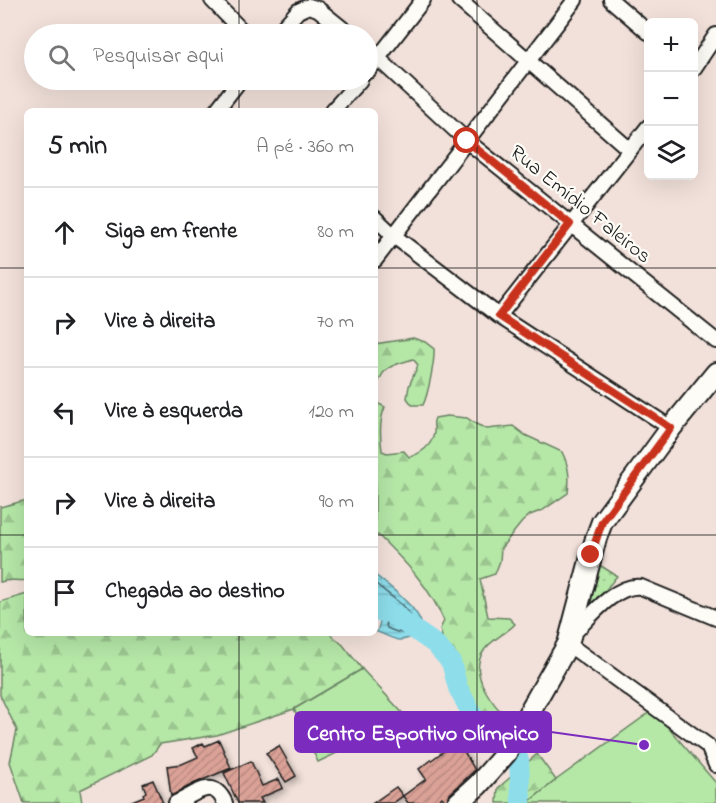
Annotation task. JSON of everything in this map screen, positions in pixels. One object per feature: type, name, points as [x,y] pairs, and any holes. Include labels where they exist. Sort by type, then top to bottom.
[{"type":"main road","points":[[458,803],[506,753],[569,639],[599,530],[610,511],[671,428],[716,373]]},
{"type":"street","points":[[212,0],[235,24]]},
{"type":"street","points":[[378,49],[423,0]]},
{"type":"street","points":[[459,0],[630,150]]},
{"type":"street","points":[[378,256],[575,0]]},
{"type":"street","points":[[611,0],[644,29]]},
{"type":"street","points":[[287,24],[302,8],[309,6],[318,9],[337,24]]},
{"type":"street","points":[[698,61],[716,34]]},
{"type":"street","name":"Rua Emídio Faleiros","points":[[378,59],[467,141],[716,341]]},
{"type":"street","points":[[218,108],[232,90]]},
{"type":"street","points":[[335,108],[351,90]]},
{"type":"street","points":[[499,316],[644,132]]},
{"type":"street","points":[[378,221],[394,236],[499,316],[671,428]]},
{"type":"street","points":[[716,618],[641,587],[632,586],[615,594],[569,639],[712,739],[716,765]]},
{"type":"street","points":[[176,803],[208,788],[214,788],[225,803]]},
{"type":"green space","points":[[413,338],[425,342],[434,349],[431,377],[423,405],[412,405],[407,398],[409,386],[418,365],[413,359],[389,368],[378,382],[378,344]]},
{"type":"green space","points":[[378,404],[385,407],[380,434],[382,451],[387,453],[404,451],[409,457],[421,452],[433,438],[435,418],[447,416],[467,418],[487,429],[513,426],[525,435],[562,452],[568,472],[568,493],[522,522],[501,548],[500,561],[495,574],[480,579],[488,617],[509,618],[515,624],[486,648],[479,661],[479,671],[485,690],[497,708],[511,722],[503,735],[473,703],[462,682],[457,664],[444,645],[440,629],[444,621],[438,608],[416,575],[378,535]]},
{"type":"green space","points":[[24,501],[24,580],[0,582],[0,507]]},
{"type":"green space","points":[[598,564],[617,576],[584,617]]},
{"type":"green space","points":[[24,595],[24,636],[332,636],[343,645],[362,669],[294,709],[217,735],[160,744],[152,755],[80,790],[82,803],[24,803],[10,762],[17,730],[0,695],[0,602]]},
{"type":"green space","points":[[362,669],[408,719],[318,762],[294,709]]},
{"type":"green space","points":[[653,710],[716,783],[716,803],[527,803],[556,780]]},
{"type":"green space","points":[[537,754],[556,780],[527,803],[497,803],[498,788]]},
{"type":"water","points":[[378,577],[415,612],[420,620],[421,628],[417,634],[399,640],[378,632],[380,622],[378,619]]},
{"type":"building","points":[[219,740],[231,768],[171,796],[167,766],[182,764],[198,757],[193,748],[203,743],[205,746]]},
{"type":"building","points":[[458,741],[475,770],[450,794],[446,803],[442,797],[435,803],[408,803],[403,796],[426,779],[419,769]]},
{"type":"building","points":[[279,746],[296,776],[286,782],[266,753]]},
{"type":"building","points":[[251,761],[262,786],[279,779],[283,788],[260,798],[263,803],[238,803],[224,773]]},
{"type":"building","points":[[153,780],[163,803],[127,803],[144,796],[146,792],[143,784]]},
{"type":"building","points":[[396,787],[403,796],[393,803],[373,803]]},
{"type":"waterway","points":[[378,611],[390,613],[435,644],[451,662],[458,688],[473,716],[519,760],[521,803]]},
{"type":"place","name":"Centro Esportivo Olímpico","points":[[644,745]]},
{"type":"route","points":[[467,141],[570,224],[499,316],[671,428],[602,522],[591,555]]}]
